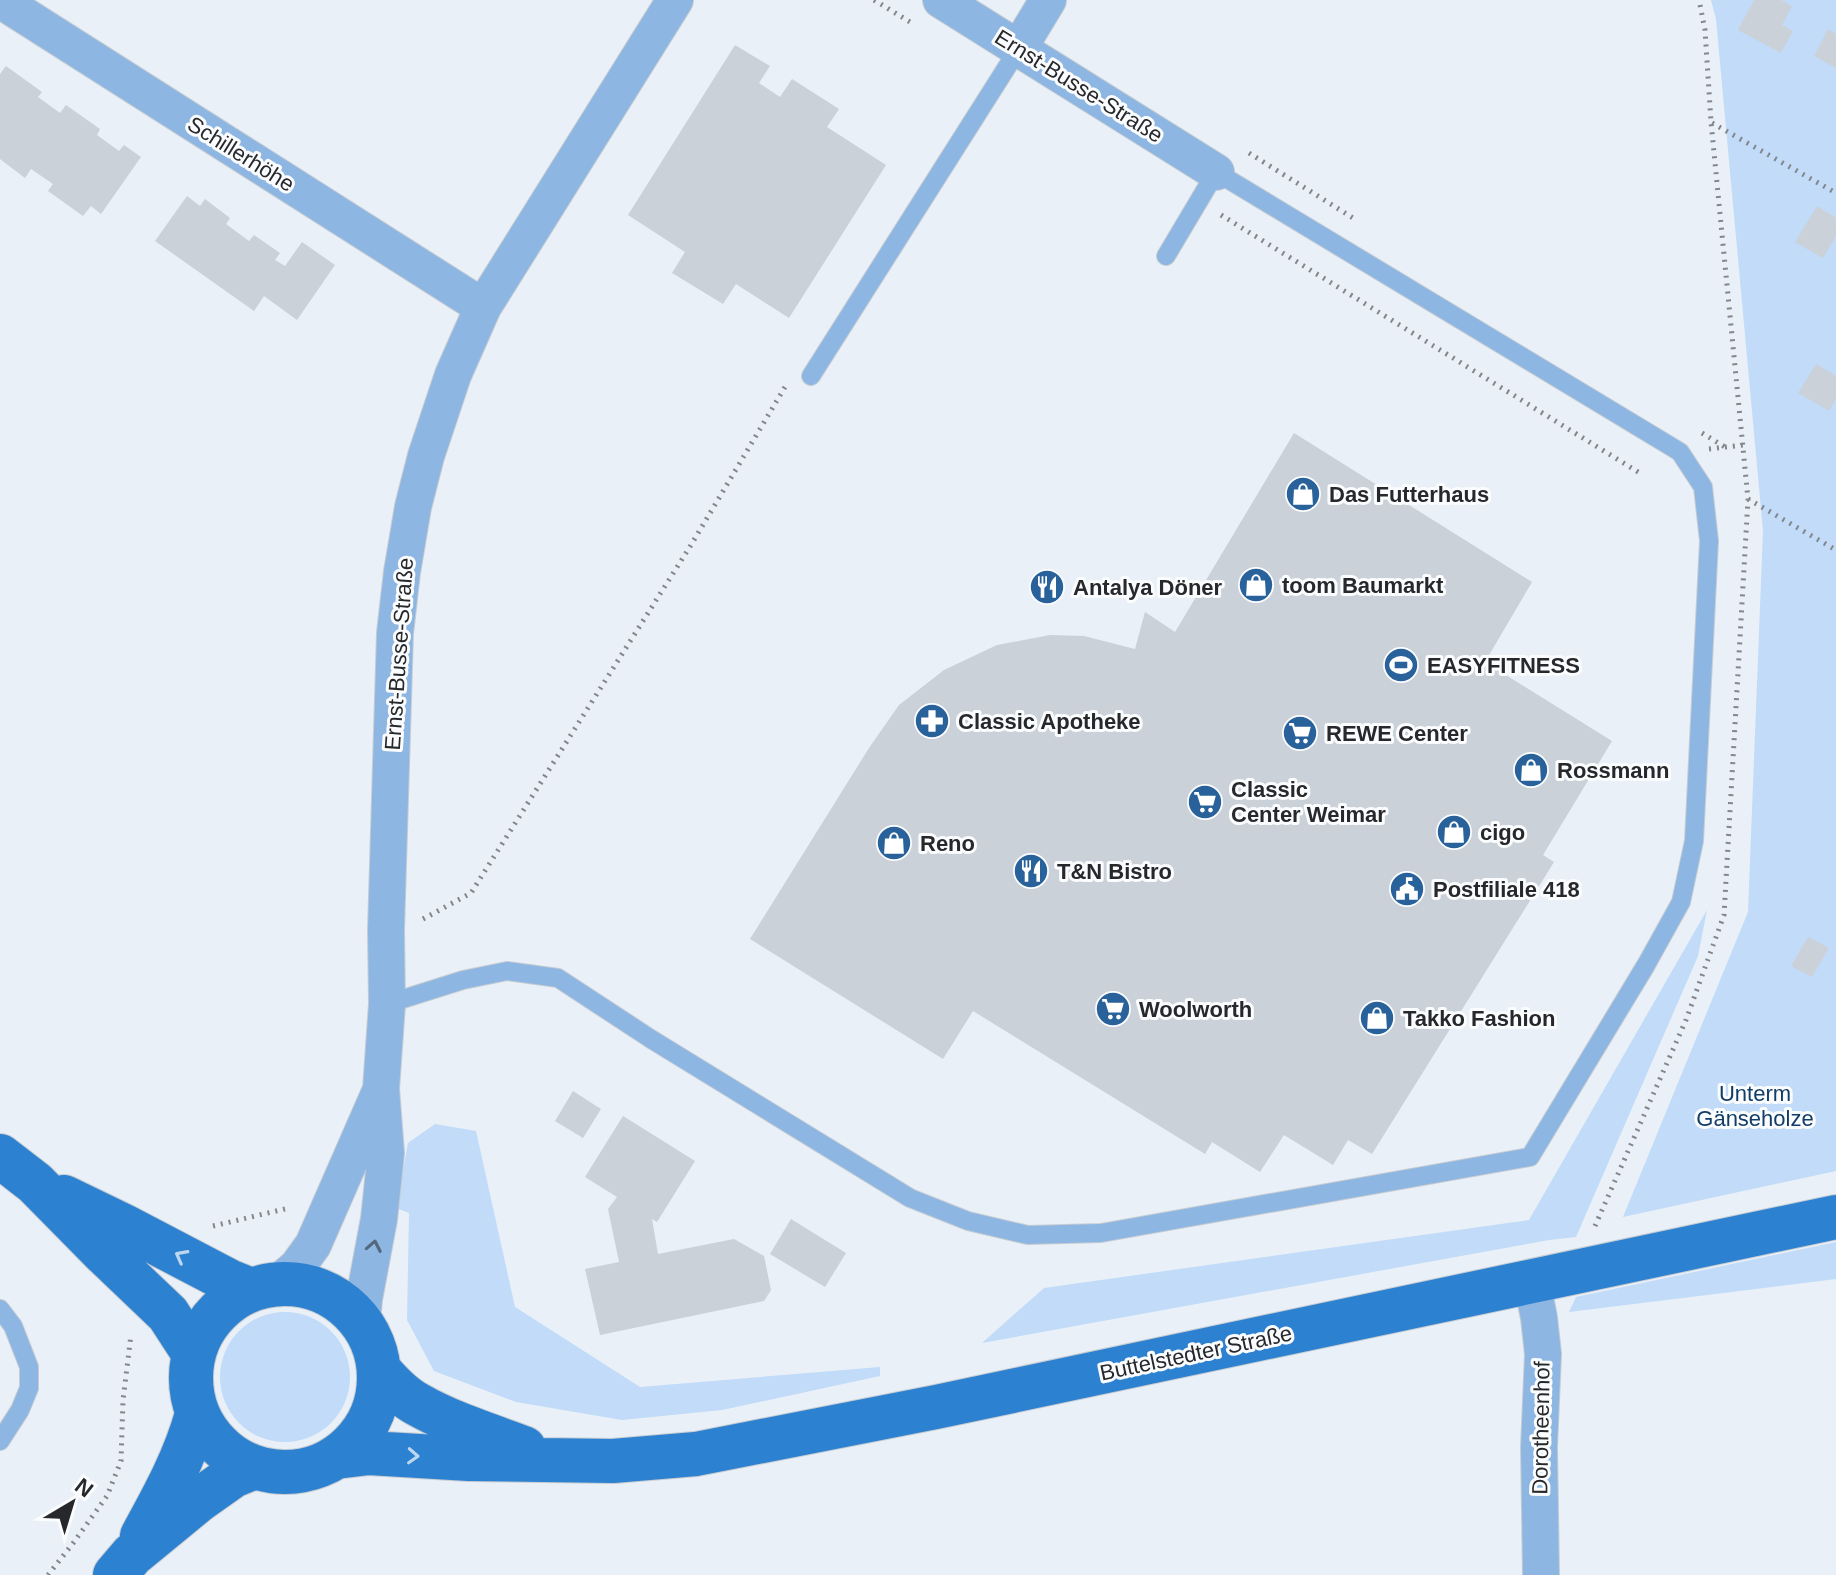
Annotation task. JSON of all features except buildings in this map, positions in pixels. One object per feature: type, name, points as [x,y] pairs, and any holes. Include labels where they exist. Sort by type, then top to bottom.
[{"type":"main road","points":[[0,1156],[35,1183],[168,1314],[194,1354]]},
{"type":"main road","points":[[35,1183],[229,1281],[264,1287],[302,1285],[325,1293],[346,1306],[362,1323],[373,1346],[379,1370],[379,1390],[365,1428],[352,1445],[317,1467],[276,1472],[255,1467],[233,1456],[214,1439],[197,1414]]},
{"type":"main road","name":"Buttelstedter Straße","points":[[336,1457],[369,1453],[469,1459],[613,1461],[696,1454],[936,1407],[1836,1217]]},
{"type":"main road","points":[[123,1565],[174,1478],[191,1437],[197,1414],[191,1375],[194,1354],[202,1333],[215,1314],[231,1300],[264,1287]]},
{"type":"main road","points":[[379,1370],[397,1390],[416,1404],[481,1433],[553,1459]]},
{"type":"main road","points":[[123,1565],[199,1500],[233,1476],[255,1467]]},
{"type":"street","name":"Schillerhöhe","points":[[0,0],[483,307]]},
{"type":"street","name":"Ernst-Busse-Straße","points":[[362,1323],[386,1153],[381,1089],[387,1004],[386,930],[395,633],[413,507],[453,375],[483,307],[675,0]]},
{"type":"street","name":"Ernst-Busse-Straße","points":[[941,0],[1019,48],[1208,186]]},
{"type":"street","points":[[1019,48],[1048,0]]},
{"type":"street","name":"Ernst-Busse-Straße","points":[[264,1287],[297,1267],[313,1245],[381,1089]]},
{"type":"street","name":"Dorotheenhof","points":[[1532,1282],[1543,1354],[1539,1447],[1541,1575]]},
{"type":"lane","points":[[811,376],[1019,48]]},
{"type":"lane","points":[[387,1004],[463,980],[507,971],[558,978],[651,1039],[910,1198],[968,1221],[1028,1235],[1101,1233],[1530,1157],[1681,902],[1694,841],[1709,541],[1703,487],[1680,452],[1208,186],[1166,256]]},
{"type":"lane","points":[[0,1309],[13,1326],[29,1367],[29,1388],[20,1410],[0,1441]]},
{"type":"path","points":[[874,0],[912,23]]},
{"type":"path","points":[[1711,122],[1836,193]]},
{"type":"path","points":[[1208,186],[1643,475]]},
{"type":"path","points":[[416,922],[471,893],[691,545],[785,387],[811,376]]},
{"type":"path","points":[[1748,499],[1836,550]]},
{"type":"path","points":[[204,1229],[300,1205],[314,1195],[333,1201]]},
{"type":"path","points":[[48,1575],[107,1496],[121,1461],[123,1400],[132,1323]]},
{"type":"green space","name":"Unterm Gänseholze","points":[[1711,0],[1836,0],[1836,1171],[1623,1217],[1748,912],[1763,531],[1716,19]]},
{"type":"green space","points":[[1707,910],[1698,956],[1576,1237],[982,1343],[1044,1288],[1529,1220]]},
{"type":"green space","points":[[435,1124],[476,1131],[515,1307],[640,1387],[880,1367],[880,1376],[722,1410],[622,1420],[516,1402],[434,1371],[407,1320],[409,1213],[396,1208],[408,1143]]},
{"type":"green space","points":[[1836,1242],[1836,1279],[1569,1312],[1576,1297]]},
{"type":"green space","points":[[285,1312],[310,1317],[331,1331],[345,1352],[350,1377],[345,1402],[331,1423],[310,1437],[285,1442],[260,1437],[239,1423],[225,1402],[220,1377],[225,1352],[239,1331],[260,1317]]},
{"type":"place","name":"Das Futterhaus","points":[[1303,494]]},
{"type":"place","name":"toom Baumarkt","points":[[1256,585]]},
{"type":"place","name":"Antalya Döner","points":[[1047,587]]},
{"type":"place","name":"EASYFITNESS","points":[[1401,665]]},
{"type":"place","name":"Classic Apotheke","points":[[932,721]]},
{"type":"place","name":"REWE Center","points":[[1300,733]]},
{"type":"place","name":"Rossmann","points":[[1531,770]]},
{"type":"place","name":"Classic Center Weimar","points":[[1205,802]]},
{"type":"place","name":"cigo","points":[[1454,832]]},
{"type":"place","name":"Reno","points":[[894,843]]},
{"type":"place","name":"T&N Bistro","points":[[1031,871]]},
{"type":"place","name":"Postfiliale 418","points":[[1407,889]]},
{"type":"place","name":"Woolworth","points":[[1113,1009]]},
{"type":"place","name":"Takko Fashion","points":[[1377,1018]]}]
